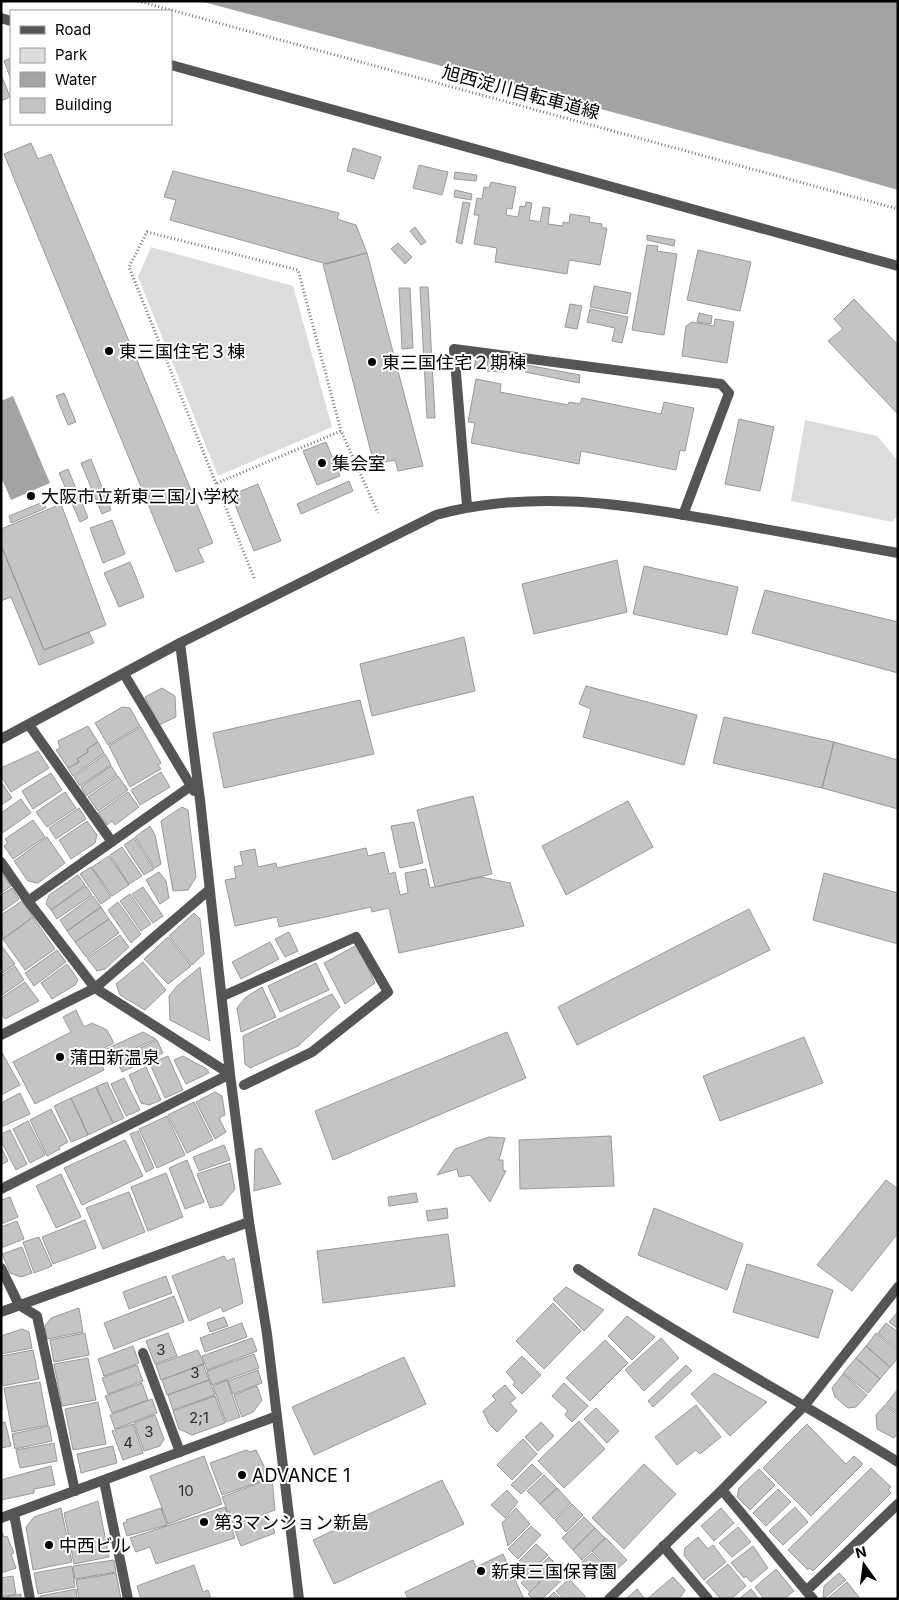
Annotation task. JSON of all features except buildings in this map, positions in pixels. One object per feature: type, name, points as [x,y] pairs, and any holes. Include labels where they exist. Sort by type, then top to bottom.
[{"type":"street","points":[[172,65],[898,266]]},
{"type":"street","points":[[468,506],[454,349],[721,384],[729,393],[683,514]]},
{"type":"street","points":[[1,739],[180,643],[436,515],[468,506],[529,499],[612,504],[683,514],[898,553]]},
{"type":"street","points":[[180,643],[223,996],[230,1074],[277,1416],[299,1599]]},
{"type":"street","points":[[124,674],[200,800]]},
{"type":"street","points":[[29,725],[112,842]]},
{"type":"street","points":[[28,901],[191,786]]},
{"type":"street","points":[[1,862],[28,901],[95,988],[230,1074]]},
{"type":"street","points":[[1,1034],[95,988],[209,890]]},
{"type":"street","points":[[223,996],[356,937],[388,992],[312,1052],[244,1085]]},
{"type":"street","points":[[1,1189],[230,1074]]},
{"type":"street","points":[[1,1312],[249,1222]]},
{"type":"street","points":[[1,1268],[19,1305],[37,1316],[75,1491]]},
{"type":"street","points":[[578,1269],[627,1302],[805,1405],[898,1462]]},
{"type":"street","points":[[609,1599],[722,1490],[805,1405],[898,1287]]},
{"type":"street","points":[[143,1353],[180,1452]]},
{"type":"street","points":[[1,1518],[277,1416]]},
{"type":"street","points":[[104,1481],[128,1599]]},
{"type":"street","points":[[722,1490],[809,1595],[898,1504]]},
{"type":"street","points":[[14,1514],[30,1599]]},
{"type":"street","points":[[663,1546],[708,1599]]},
{"type":"path","name":"旭西淀川自転車道線","points":[[138,1],[171,10]]},
{"type":"path","name":"旭西淀川自転車道線","points":[[172,10],[898,209]]},
{"type":"path","points":[[254,578],[129,267],[147,232],[298,270],[341,432],[378,513]]},
{"type":"path","points":[[217,483],[341,432]]},
{"type":"green space","points":[[151,247],[293,286],[332,427],[218,476],[138,277]]},
{"type":"green space","points":[[805,420],[877,436],[898,461],[898,515],[892,522],[791,501]]},
{"type":"water","points":[[200,1],[898,1],[898,190],[835,172]]},
{"type":"water","points":[[13,396],[50,483],[11,500],[1,477],[1,401]]},
{"type":"place","name":"東三国住宅３棟","points":[[109,351]]},
{"type":"place","name":"東三国住宅２期棟","points":[[372,362]]},
{"type":"place","name":"集会室","points":[[322,463]]},
{"type":"place","name":"大阪市立新東三国小学校","points":[[31,496]]},
{"type":"place","name":"蒲田新温泉","points":[[60,1057]]},
{"type":"place","name":"ADVANCE 1","points":[[242,1475]]},
{"type":"place","name":"第3マンション新島","points":[[204,1522]]},
{"type":"place","name":"中西ビル","points":[[49,1545]]},
{"type":"place","name":"新東三国保育園","points":[[481,1571]]}]
